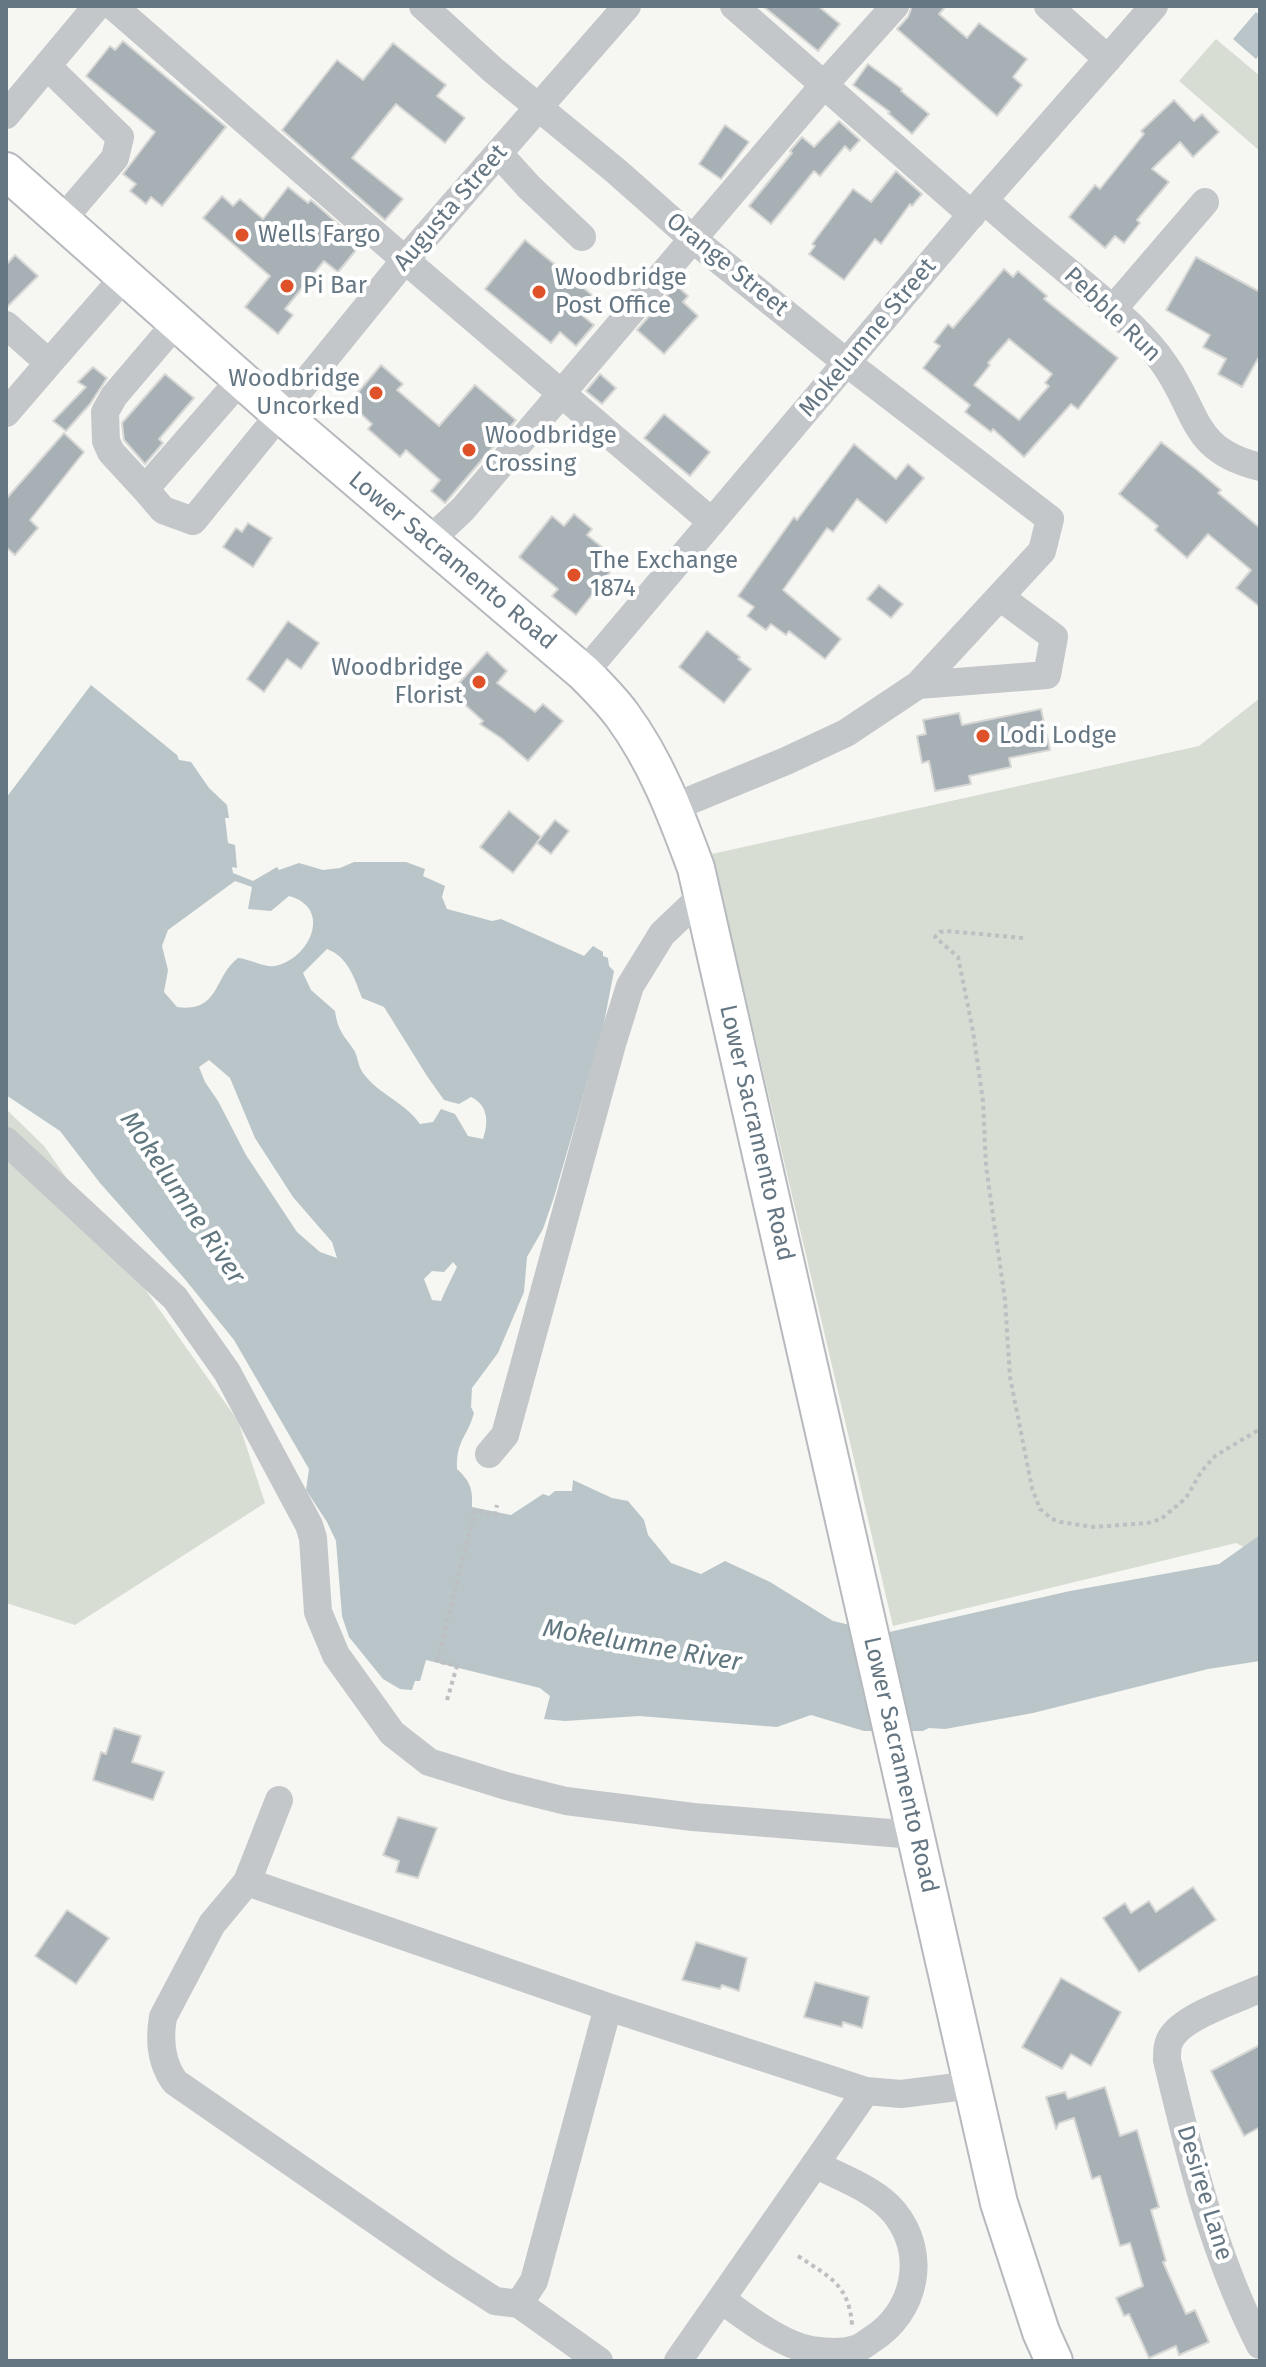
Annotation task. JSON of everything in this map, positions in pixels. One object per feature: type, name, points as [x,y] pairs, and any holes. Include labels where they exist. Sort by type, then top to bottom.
[{"type":"main road","name":"Lower Sacramento Road","points":[[6,171],[279,413],[584,673],[621,713],[642,745],[674,807],[696,868],[999,2203],[1041,2332],[1054,2361]]},
{"type":"street","points":[[6,115],[97,6]]},
{"type":"street","points":[[113,6],[712,522]]},
{"type":"street","name":"Orange Street","points":[[423,6],[694,240],[847,363],[1050,519],[1042,551],[1000,597]]},
{"type":"street","name":"Augusta Street","points":[[145,489],[163,510],[193,521],[405,260],[627,6]]},
{"type":"street","name":"Pebble Run","points":[[734,6],[823,86],[1113,309],[1144,338],[1166,367],[1194,423],[1213,447],[1236,461],[1260,467]]},
{"type":"street","points":[[429,541],[463,509],[823,86],[895,6]]},
{"type":"street","points":[[1048,6],[1108,59]]},
{"type":"street","name":"Mokelumne Street","points":[[584,673],[978,208],[1154,6]]},
{"type":"street","points":[[47,66],[120,137],[115,158],[62,220]]},
{"type":"street","points":[[499,154],[582,237]]},
{"type":"street","points":[[1113,309],[1205,202]]},
{"type":"street","points":[[6,413],[125,276]]},
{"type":"street","points":[[177,322],[114,396],[105,412],[106,441],[111,452],[145,489],[241,379]]},
{"type":"street","points":[[6,325],[49,363]]},
{"type":"street","points":[[674,807],[846,733],[918,685],[1000,597],[1054,637],[1047,675],[918,685]]},
{"type":"street","points":[[489,1454],[505,1435],[630,986],[662,934],[702,896]]},
{"type":"street","points":[[6,1141],[175,1298],[227,1372],[309,1525],[313,1538],[318,1612],[336,1655],[392,1733],[429,1762],[566,1801],[693,1817],[915,1835]]},
{"type":"street","points":[[279,1800],[247,1882],[212,1924],[163,2017],[160,2034],[168,2072],[175,2082],[444,2268],[495,2301],[519,2304],[599,2361]]},
{"type":"street","points":[[247,1882],[608,2007],[866,2091],[901,2094],[973,2085]]},
{"type":"street","name":"Desiree Lane","points":[[1260,1989],[1192,2020],[1171,2037],[1167,2047],[1167,2060],[1189,2154],[1212,2228],[1245,2315],[1260,2345]]},
{"type":"street","points":[[519,2304],[534,2281],[608,2007]]},
{"type":"street","points":[[678,2361],[866,2091]]},
{"type":"street","points":[[721,2299],[792,2344],[810,2350],[857,2349],[881,2334],[901,2313],[912,2290],[914,2265],[908,2239],[894,2212],[873,2193],[815,2164]]},
{"type":"path","points":[[1023,938],[947,931],[935,937],[958,957],[976,1044],[986,1166],[1006,1311],[1010,1377],[1036,1501],[1052,1519],[1077,1526],[1121,1527],[1161,1519],[1180,1505],[1215,1456],[1260,1429]]},
{"type":"path","points":[[447,1700],[457,1666],[437,1661],[475,1510],[495,1515],[497,1505]]},
{"type":"path","points":[[798,2256],[837,2282],[847,2295],[853,2333],[841,2351]]},
{"type":"shaded area","points":[[1216,39],[1260,76],[1260,151],[1179,81]]},
{"type":"shaded area","points":[[1260,698],[1260,1555],[1236,1543],[893,1626],[712,854],[1199,746]]},
{"type":"shaded area","points":[[6,1109],[44,1146],[238,1421],[265,1503],[75,1625],[6,1603]]},
{"type":"water","points":[[1256,12],[1260,16],[1260,54],[1256,59],[1233,39]]},
{"type":"water","name":"Mokelumne River","points":[[91,685],[177,755],[179,760],[191,762],[209,788],[227,805],[228,843],[235,845],[237,868],[232,867],[233,873],[253,881],[277,867],[279,870],[299,863],[323,870],[354,862],[406,862],[425,869],[423,876],[445,886],[442,897],[447,909],[492,921],[501,919],[584,956],[593,946],[608,958],[609,966],[614,971],[603,1028],[554,1197],[543,1229],[527,1257],[524,1292],[498,1353],[472,1388],[471,1407],[474,1413],[460,1445],[457,1469],[470,1486],[472,1507],[511,1515],[543,1494],[549,1496],[555,1491],[572,1491],[573,1480],[612,1498],[628,1501],[644,1520],[648,1535],[671,1563],[701,1574],[725,1561],[770,1582],[833,1621],[885,1633],[1070,1591],[1219,1564],[1260,1535],[1260,1661],[1208,1669],[1033,1713],[923,1731],[864,1731],[811,1715],[777,1727],[639,1716],[565,1721],[544,1719],[550,1696],[540,1688],[426,1660],[420,1681],[415,1681],[412,1690],[400,1689],[383,1679],[349,1637],[342,1616],[336,1541],[306,1490],[309,1469],[234,1340],[100,1183],[60,1131],[6,1095],[6,798]],"holes":[[[235,881],[252,887],[248,909],[271,911],[289,896],[302,902],[310,911],[313,922],[312,933],[298,954],[275,966],[238,958],[209,999],[191,1007],[177,1007],[164,992],[168,970],[162,946],[168,930]],[[327,949],[340,957],[362,998],[384,1007],[444,1100],[459,1104],[471,1097],[481,1105],[486,1120],[483,1139],[468,1136],[455,1114],[441,1109],[433,1122],[420,1124],[376,1087],[361,1070],[354,1050],[339,1028],[335,1011],[311,990],[303,973]],[[209,1060],[230,1078],[255,1138],[293,1197],[332,1242],[337,1258],[320,1252],[297,1232],[246,1155],[199,1067]],[[453,1262],[457,1267],[441,1301],[432,1300],[424,1279],[432,1271],[444,1272]]]},
{"type":"building","points":[[763,6],[818,6],[840,24],[818,51]]},
{"type":"building","points":[[912,6],[946,6],[939,14],[967,38],[979,23],[1027,59],[1013,77],[1022,85],[997,116],[897,29],[908,17]]},
{"type":"building","points":[[123,41],[226,127],[162,206],[151,197],[146,204],[130,191],[136,184],[123,174],[155,132],[86,76],[110,46],[115,50]]},
{"type":"building","points":[[393,43],[446,85],[437,96],[465,118],[445,143],[396,104],[352,158],[403,199],[385,220],[282,130],[337,60],[363,80]]},
{"type":"building","points":[[868,64],[929,114],[912,134],[890,112],[853,85]]},
{"type":"building","points":[[1174,100],[1194,121],[1202,114],[1219,132],[1193,157],[1180,142],[1152,169],[1169,182],[1137,220],[1140,223],[1124,243],[1115,236],[1105,248],[1069,217],[1095,185],[1100,189],[1144,134],[1141,131]]},
{"type":"building","points":[[839,121],[860,140],[850,151],[845,146],[820,176],[814,171],[771,224],[749,206],[802,137],[814,147]]},
{"type":"building","points":[[725,125],[749,142],[721,179],[699,164]]},
{"type":"building","points":[[896,171],[922,194],[912,206],[910,204],[881,244],[875,239],[844,280],[809,254],[815,246],[812,244],[853,189],[871,202]]},
{"type":"building","points":[[288,187],[308,203],[311,200],[361,244],[338,272],[324,261],[285,309],[293,315],[278,334],[245,307],[270,276],[203,218],[222,196],[233,206],[240,199],[263,219]]},
{"type":"building","name":"Woodbridge Post Office","points":[[525,240],[592,295],[578,312],[594,325],[576,346],[560,332],[551,343],[485,289]]},
{"type":"building","points":[[15,255],[38,276],[6,308],[6,265]]},
{"type":"building","points":[[1196,257],[1260,292],[1260,355],[1242,387],[1218,374],[1226,359],[1203,347],[1210,335],[1166,310]]},
{"type":"building","points":[[1004,269],[1013,277],[1018,271],[1047,296],[1044,299],[1118,358],[1078,409],[1071,404],[1024,457],[993,429],[991,432],[965,412],[970,405],[923,368],[940,346],[934,342],[948,324],[953,328]],"holes":[[[1009,339],[1052,374],[1045,383],[1049,386],[1019,420],[974,385]]]},
{"type":"building","points":[[676,285],[688,296],[683,302],[698,316],[664,354],[637,330]]},
{"type":"building","points":[[381,365],[403,384],[397,390],[439,426],[475,385],[516,420],[445,503],[431,491],[440,480],[406,450],[400,457],[368,429],[372,424],[349,403]]},
{"type":"building","points":[[93,367],[107,378],[90,404],[66,431],[53,421],[86,387],[78,382]]},
{"type":"building","points":[[165,374],[194,398],[159,439],[163,443],[145,464],[124,440],[122,423]]},
{"type":"building","points":[[600,374],[616,388],[602,404],[586,391]]},
{"type":"building","points":[[664,414],[710,452],[690,476],[644,438]]},
{"type":"building","points":[[64,433],[84,452],[30,520],[38,528],[15,555],[6,547],[6,499]]},
{"type":"building","points":[[1161,442],[1221,490],[1218,493],[1260,528],[1260,607],[1236,588],[1251,570],[1208,534],[1187,558],[1155,530],[1158,526],[1119,494]]},
{"type":"building","points":[[854,444],[896,479],[908,464],[924,478],[886,523],[857,499],[833,532],[827,528],[783,590],[841,639],[825,659],[789,631],[786,635],[771,624],[766,630],[747,616],[754,607],[738,596],[794,517],[797,520]]},
{"type":"building","name":"The Exchange 1874","points":[[574,514],[592,529],[587,535],[619,561],[576,615],[552,596],[558,589],[519,557],[552,516],[564,526]]},
{"type":"building","points":[[248,523],[272,538],[253,567],[223,547],[236,528],[242,532]]},
{"type":"building","points":[[879,585],[903,604],[891,618],[867,599]]},
{"type":"building","points":[[288,621],[319,643],[301,669],[287,659],[264,692],[247,679]]},
{"type":"building","points":[[707,631],[751,669],[724,703],[679,667]]},
{"type":"building","points":[[487,652],[507,671],[497,683],[535,712],[543,704],[563,721],[528,761],[480,724],[483,721],[451,692]]},
{"type":"building","points":[[1041,709],[1050,750],[1009,758],[1011,767],[969,776],[971,784],[935,791],[929,761],[922,763],[917,736],[926,734],[923,720],[959,713],[962,725]]},
{"type":"building","points":[[509,811],[541,837],[513,873],[480,847]]},
{"type":"building","points":[[555,820],[569,831],[551,854],[537,843]]},
{"type":"building","points":[[114,1728],[141,1736],[132,1762],[164,1772],[153,1800],[93,1780],[101,1752],[106,1754]]},
{"type":"building","points":[[398,1817],[437,1828],[418,1878],[396,1872],[399,1861],[383,1855]]},
{"type":"building","points":[[1193,1887],[1216,1920],[1139,1972],[1103,1918],[1125,1903],[1131,1913],[1149,1901],[1156,1912]]},
{"type":"building","points":[[67,1910],[109,1938],[76,1984],[35,1956]]},
{"type":"building","points":[[696,1942],[747,1958],[739,1991],[722,1985],[720,1989],[682,1980]]},
{"type":"building","points":[[1061,1978],[1121,2012],[1091,2066],[1071,2054],[1062,2069],[1022,2047]]},
{"type":"building","points":[[815,1982],[869,1997],[862,2028],[843,2022],[842,2027],[804,2017]]},
{"type":"building","points":[[1260,2045],[1260,2127],[1244,2136],[1211,2071]]},
{"type":"building","points":[[1105,2087],[1120,2136],[1137,2130],[1159,2207],[1151,2210],[1166,2261],[1163,2262],[1186,2314],[1195,2310],[1209,2342],[1179,2355],[1176,2346],[1149,2358],[1129,2314],[1124,2316],[1116,2298],[1143,2286],[1130,2243],[1120,2246],[1100,2176],[1092,2179],[1074,2118],[1059,2123],[1056,2129],[1046,2097],[1065,2092],[1068,2099]]},
{"type":"place","name":"Wells Fargo","points":[[242,235]]},
{"type":"place","name":"Pi Bar","points":[[287,286]]},
{"type":"place","name":"Woodbridge Post Office","points":[[539,292]]},
{"type":"place","name":"Woodbridge Uncorked","points":[[376,393]]},
{"type":"place","name":"Woodbridge Crossing","points":[[469,450]]},
{"type":"place","name":"The Exchange 1874","points":[[574,575]]},
{"type":"place","name":"Woodbridge Florist","points":[[479,682]]},
{"type":"place","name":"Lodi Lodge","points":[[983,736]]}]
